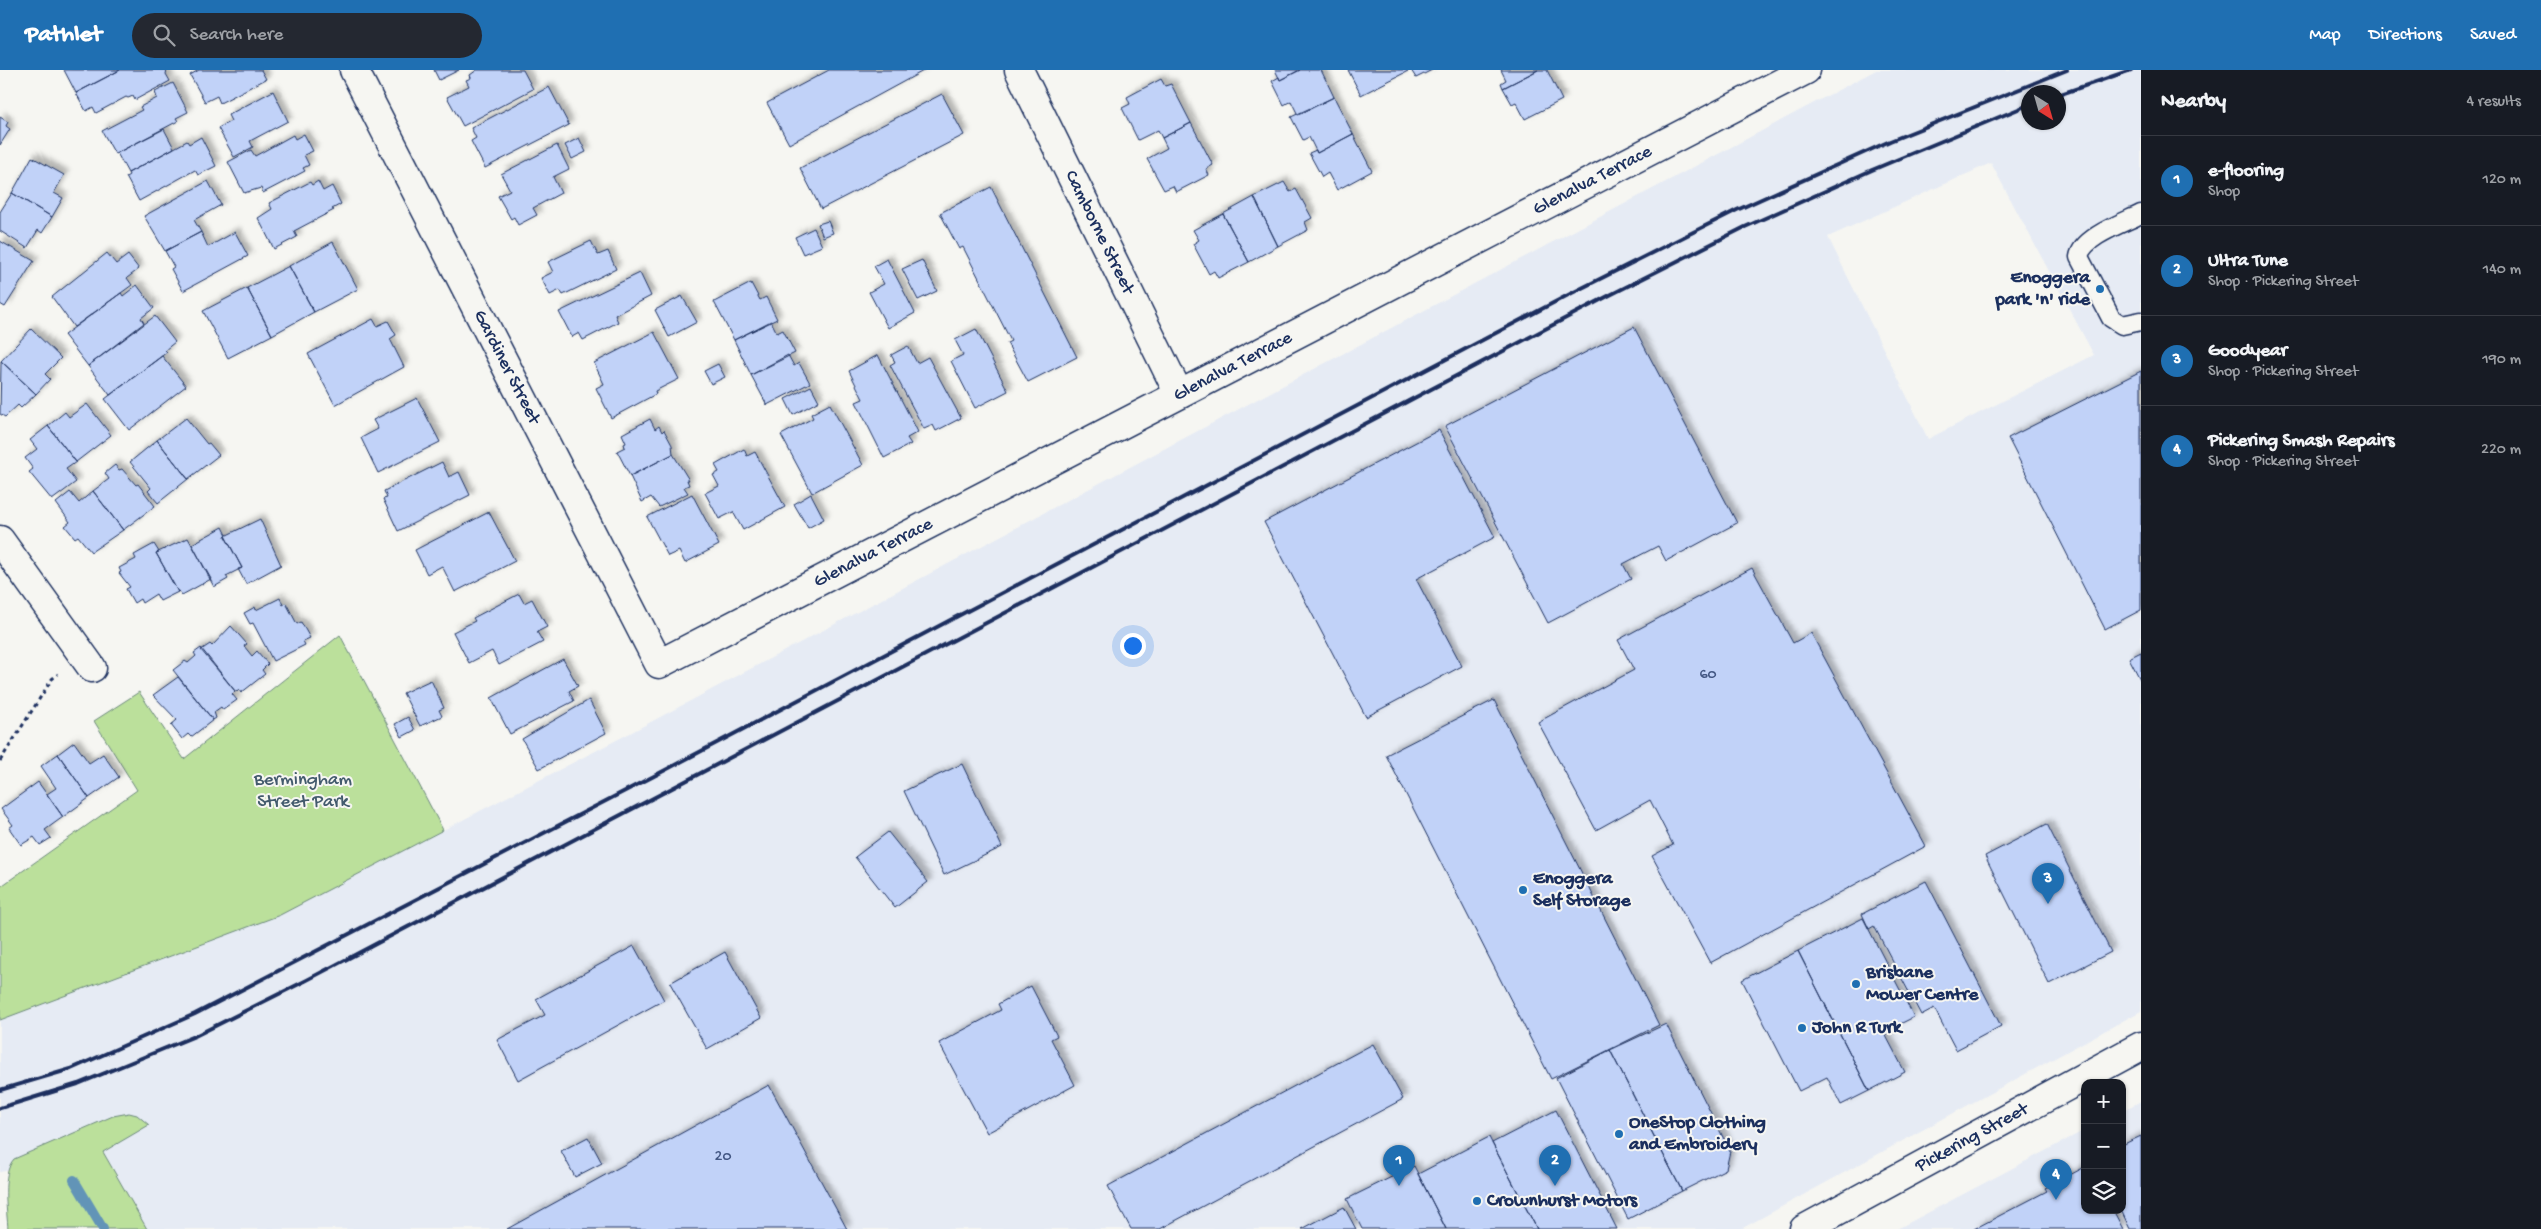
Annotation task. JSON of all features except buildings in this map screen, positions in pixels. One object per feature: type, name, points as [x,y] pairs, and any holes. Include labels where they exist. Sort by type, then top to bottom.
[{"type":"street","name":"Gardiner Street","points":[[354,70],[659,664]]},
{"type":"street","name":"Camborne Street","points":[[1019,70],[1179,394]]},
{"type":"street","name":"Glenalva Terrace","points":[[659,664],[1806,70]]},
{"type":"street","points":[[0,540],[87,661]]},
{"type":"street","name":"Pickering Street","points":[[1804,1229],[2141,1046]]},
{"type":"lane","points":[[2141,214],[2089,240],[2080,248],[2079,257],[2111,318],[2122,325],[2141,321]]},
{"type":"path","points":[[0,761],[52,679],[87,661]]},
{"type":"shaded area","points":[[1876,70],[2141,70],[2141,1011],[1741,1229],[147,1229],[103,1152],[0,1172],[0,1020],[280,915],[632,732]],"holes":[[[1991,163],[2094,355],[1928,439],[1828,237]]]},
{"type":"shaded area","points":[[2141,1101],[2141,1229],[1897,1229],[2081,1132],[2081,1214],[2126,1214],[2126,1109]]},
{"type":"green space","name":"Bermingham Street Park","points":[[340,635],[443,830],[280,915],[0,1020],[0,887],[137,790],[94,721],[139,692],[184,759]]},
{"type":"green space","points":[[129,1113],[137,1115],[149,1125],[103,1152],[147,1229],[8,1229],[6,1183],[7,1173],[14,1159],[113,1116]]},
{"type":"waterway","points":[[74,1180],[103,1229]]},
{"type":"railway","points":[[0,1090],[71,1069],[195,1014],[654,776],[1572,293],[1737,210],[1890,141],[2067,70]]},
{"type":"railway","points":[[2066,92],[2131,70]]},
{"type":"railway","points":[[0,1108],[78,1084],[195,1036],[307,980],[1610,295],[1745,227],[1872,170],[2021,108]]},
{"type":"place","name":"Enoggera park 'n' ride","points":[[2100,289]]},
{"type":"place","name":"Enoggera Self Storage","points":[[1523,890]]},
{"type":"place","name":"Goodyear","points":[[2048,904]]},
{"type":"place","name":"Brisbane Mower Centre","points":[[1856,984]]},
{"type":"place","name":"John R Turk","points":[[1802,1028]]},
{"type":"place","name":"OneStop Clothing and Embroidery","points":[[1619,1134]]},
{"type":"place","name":"e-flooring","points":[[1399,1186]]},
{"type":"place","name":"Ultra Tune","points":[[1555,1186]]},
{"type":"place","name":"Pickering Smash Repairs","points":[[2056,1200]]},
{"type":"place","name":"Crownhurst Motors","points":[[1477,1201]]}]
